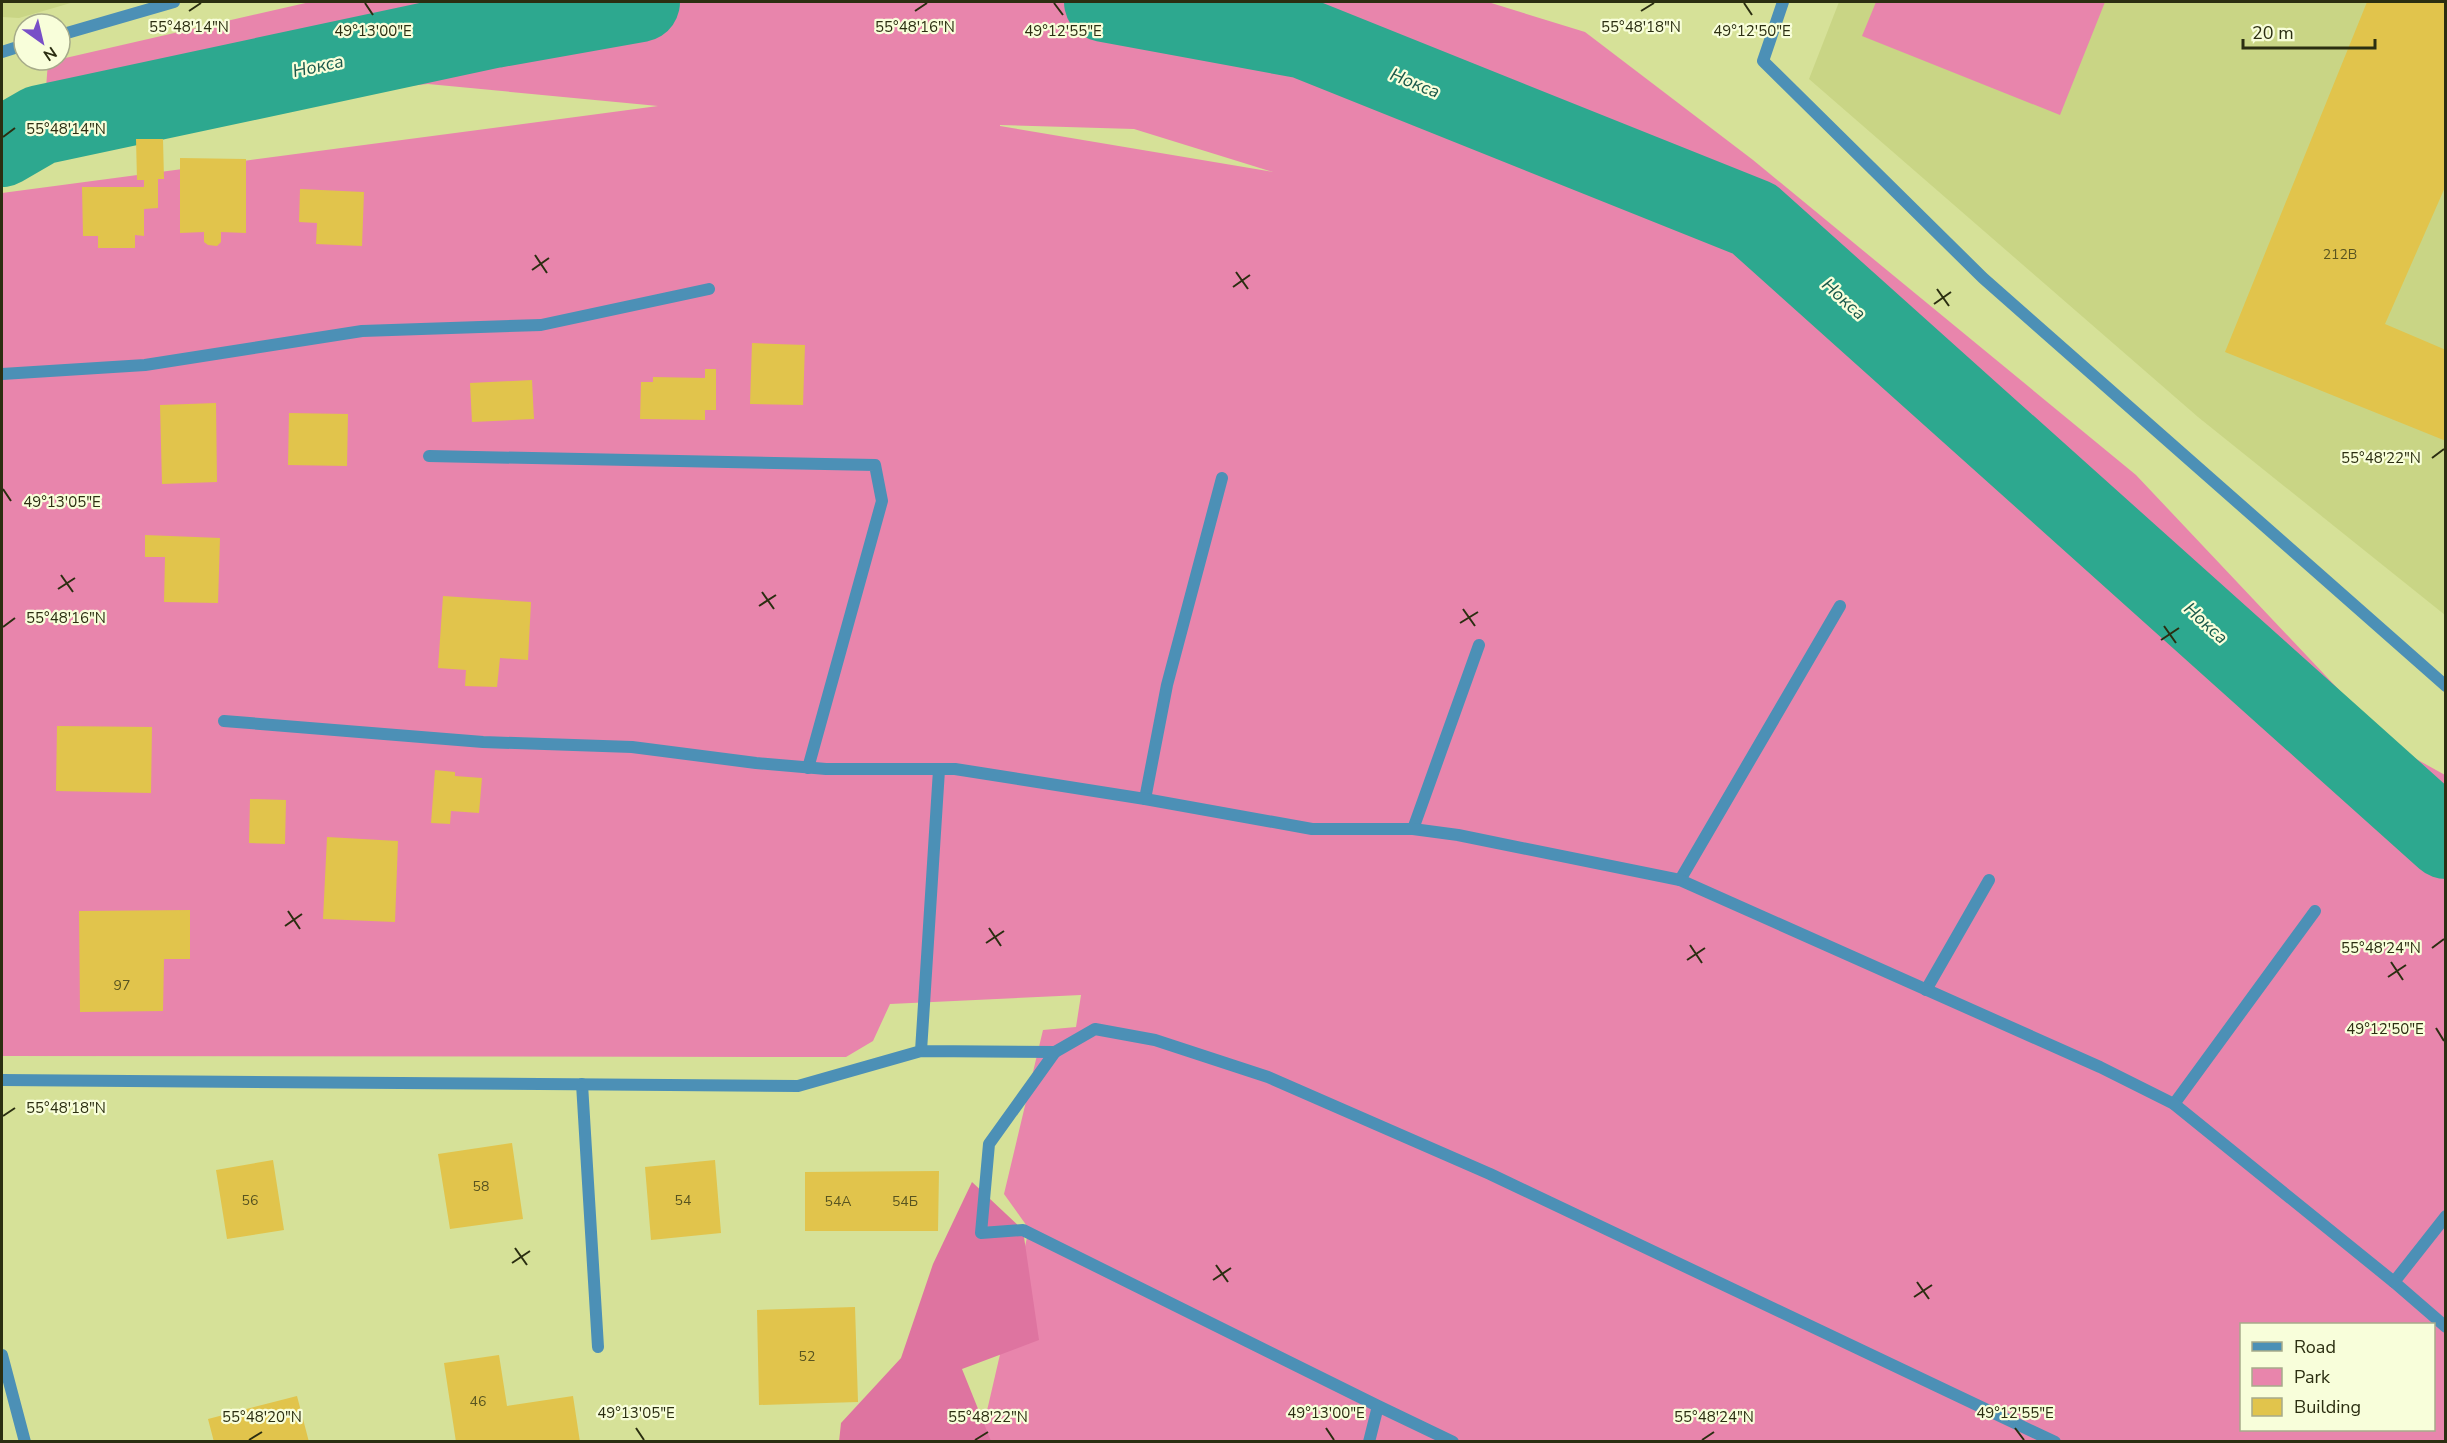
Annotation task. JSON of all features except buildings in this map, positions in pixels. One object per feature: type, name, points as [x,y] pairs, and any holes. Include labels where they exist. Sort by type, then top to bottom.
[{"type":"street","points":[[72,32],[174,2]]},
{"type":"street","points":[[1784,2],[1763,61],[1983,278],[2445,686]]},
{"type":"street","points":[[2,374],[145,365],[362,331],[541,325],[709,289]]},
{"type":"street","points":[[429,456],[875,465],[882,501],[808,768]]},
{"type":"street","points":[[1145,799],[1167,685],[1222,478]]},
{"type":"street","points":[[1680,880],[1840,606]]},
{"type":"street","points":[[1413,829],[1479,645]]},
{"type":"street","points":[[224,721],[483,742],[632,747],[808,768],[955,770],[1145,799],[1312,829],[1413,829],[1458,835],[1680,880],[2100,1067],[2174,1104],[2394,1282],[2445,1327]]},
{"type":"street","points":[[921,1051],[939,770]]},
{"type":"street","points":[[1926,990],[1989,880]]},
{"type":"street","points":[[2174,1104],[2315,911]]},
{"type":"street","points":[[1453,1442],[1023,1230],[981,1233],[988,1144],[1054,1052],[1095,1029],[1155,1040],[1268,1077],[1490,1174],[2055,1442]]},
{"type":"street","points":[[2,1080],[798,1086],[921,1051],[1054,1052]]},
{"type":"street","points":[[582,1084],[598,1347]]},
{"type":"street","points":[[2394,1282],[2445,1216]]},
{"type":"street","points":[[2,1355],[25,1442]]},
{"type":"street","points":[[1369,1442],[1378,1407]]},
{"type":"shaded area","points":[[2,2],[74,2],[40,12],[12,12],[12,18],[2,17]]},
{"type":"shaded area","points":[[1839,2],[2445,2],[2445,615],[2198,417],[1809,79]]},
{"type":"shaded area","points":[[972,1182],[1023,1230],[1039,1340],[962,1369],[991,1441],[839,1442],[841,1423],[901,1358],[933,1264]]},
{"type":"green space","points":[[310,2],[1488,2],[1585,32],[1753,160],[2136,475],[2391,745],[2445,775],[2445,1441],[980,1441],[1029,1229],[1004,1194],[1043,1030],[1076,1027],[1081,995],[890,1004],[873,1041],[846,1057],[2,1056],[2,193],[658,106],[428,84],[150,112],[104,92],[45,101],[47,72],[72,72],[72,57]],"holes":[[[1000,125],[1134,129],[1273,172],[1000,126]]]},
{"type":"green space","points":[[1876,2],[2105,2],[2060,115],[1862,36]]},
{"type":"waterway","name":"Нокса","points":[[2,147],[40,125],[494,28],[640,2]]},
{"type":"waterway","name":"Нокса","points":[[1104,2],[1305,39],[1754,219],[2446,839]]}]
